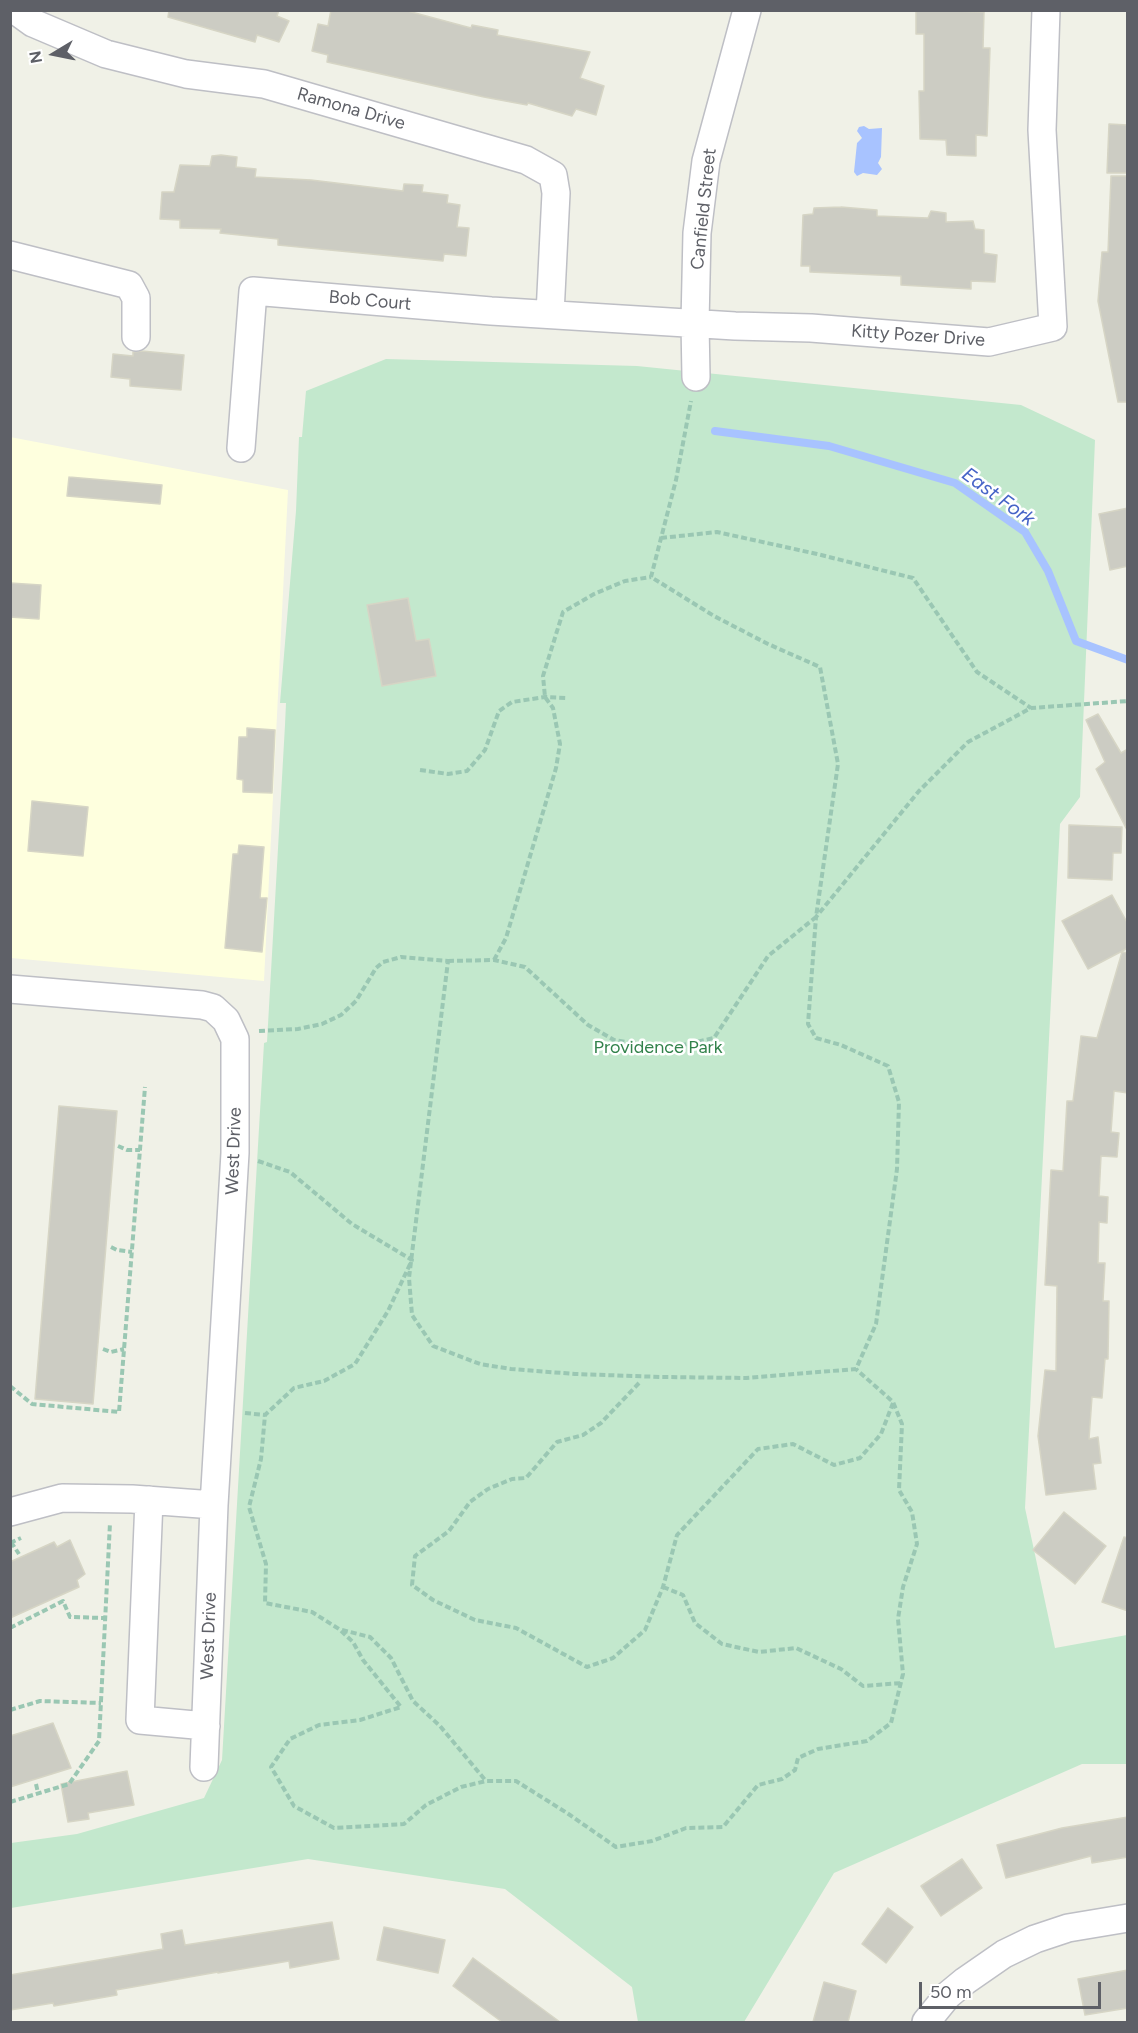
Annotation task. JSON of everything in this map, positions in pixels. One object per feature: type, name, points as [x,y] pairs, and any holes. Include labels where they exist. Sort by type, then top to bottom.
[{"type":"street","name":"Ramona Drive","points":[[15,10],[33,23],[106,54],[186,74],[264,84],[526,159],[553,175],[556,194],[550,314]]},
{"type":"street","name":"Canfield Street","points":[[696,377],[694,323],[697,233],[706,161],[747,10]]},
{"type":"street","name":"Kitty Pozer Drive","points":[[645,319],[811,328],[989,342],[1053,327],[1042,130],[1046,10]]},
{"type":"street","points":[[10,255],[129,285],[136,298],[136,337]]},
{"type":"street","name":"Bob Court","points":[[241,448],[254,291],[645,319]]},
{"type":"street","points":[[10,989],[202,1005],[213,1008],[226,1020],[234,1034]]},
{"type":"street","name":"West Drive","points":[[204,1767],[214,1505],[235,1153],[237,1058],[234,1034]]},
{"type":"street","points":[[10,1512],[62,1498],[149,1500],[214,1505]]},
{"type":"street","points":[[149,1500],[140,1720],[206,1726]]},
{"type":"street","points":[[926,2022],[948,1995],[1004,1954],[1035,1939],[1068,1928],[1128,1917]]},
{"type":"path","points":[[651,577],[676,480],[696,377]]},
{"type":"path","points":[[661,537],[717,532],[913,578],[977,672],[1031,708]]},
{"type":"path","points":[[494,960],[506,938],[556,768],[560,744],[552,708],[545,697],[543,676],[563,612],[594,594],[625,581],[651,577],[714,616],[768,644],[820,667],[838,764],[816,917],[808,1024],[816,1038],[850,1048],[888,1066],[899,1102],[897,1169],[876,1324],[856,1370]]},
{"type":"path","points":[[420,770],[448,774],[467,771],[484,750],[499,711],[512,702],[545,697],[567,698]]},
{"type":"path","points":[[234,1034],[298,1029],[322,1024],[341,1015],[356,1001],[382,962],[400,957],[448,961],[494,960],[525,967],[588,1025],[614,1040],[666,1049],[714,1038],[768,956],[816,917],[919,791],[968,742],[1031,708],[1128,701]]},
{"type":"path","points":[[412,1260],[388,1311],[354,1364],[324,1381],[294,1388],[265,1415],[261,1459],[249,1507],[266,1564],[266,1603],[312,1612],[339,1629],[353,1642],[363,1660],[401,1707],[360,1720],[319,1725],[290,1739],[271,1767],[294,1806],[334,1828],[404,1824],[426,1805],[462,1786],[486,1781],[516,1781],[616,1847],[652,1841],[686,1828],[723,1827],[758,1785],[782,1779],[795,1770],[798,1758],[819,1749],[867,1741],[891,1723],[902,1683],[898,1618],[903,1587],[917,1544],[912,1512],[900,1490],[902,1424],[893,1402],[856,1370],[746,1378],[662,1377],[510,1370],[480,1364],[433,1346],[412,1315],[409,1278],[412,1260],[448,961]]},
{"type":"path","points":[[10,1386],[32,1404],[119,1412],[145,1087]]},
{"type":"path","points":[[118,1146],[127,1150],[140,1150]]},
{"type":"path","points":[[235,1153],[290,1172],[352,1224],[412,1260]]},
{"type":"path","points":[[111,1247],[132,1252]]},
{"type":"path","points":[[103,1349],[111,1352],[124,1349]]},
{"type":"path","points":[[639,1383],[601,1423],[583,1435],[557,1442],[526,1478],[512,1479],[488,1489],[470,1502],[449,1531],[415,1556],[412,1585],[433,1600],[465,1615],[476,1620],[516,1628],[588,1666],[614,1658],[645,1630],[663,1587],[677,1535],[758,1449],[793,1444],[834,1465],[860,1458],[881,1434],[893,1402]]},
{"type":"path","points":[[10,1802],[69,1784],[99,1741],[111,1513]]},
{"type":"path","points":[[11,1542],[19,1554]]},
{"type":"path","points":[[663,1587],[683,1595],[695,1623],[723,1644],[759,1652],[796,1648],[841,1669],[863,1686],[902,1683]]},
{"type":"path","points":[[11,1626],[63,1601],[70,1617],[105,1618]]},
{"type":"path","points":[[339,1629],[369,1637],[391,1658],[413,1701],[440,1726],[486,1781]]},
{"type":"path","points":[[10,1710],[40,1701],[101,1703]]},
{"type":"path","points":[[36,1784],[38,1793]]},
{"type":"shaded area","points":[[10,437],[288,490],[264,981],[11,958]]},
{"type":"green space","name":"Providence Park","points":[[386,359],[637,366],[1021,405],[1095,440],[1080,797],[1060,824],[1025,1508],[1055,1648],[1127,1635],[1127,1764],[1082,1764],[834,1873],[744,2022],[638,2022],[632,1987],[505,1889],[308,1859],[11,1908],[11,1843],[77,1834],[204,1798],[222,1760],[285,725],[286,703],[280,703],[296,511],[299,437],[302,437],[306,391]]},
{"type":"water","points":[[864,126],[869,129],[882,128],[881,157],[878,163],[882,169],[877,175],[863,173],[857,176],[854,172],[857,143],[862,138],[857,131],[859,127]]},
{"type":"building","points":[[169,10],[279,10],[277,16],[289,21],[279,42],[257,35],[255,42],[168,17]]},
{"type":"building","points":[[331,10],[404,10],[471,28],[472,25],[498,30],[497,35],[590,52],[580,78],[604,86],[596,115],[576,109],[572,116],[528,103],[527,105],[484,97],[327,62],[328,55],[312,51],[318,24],[328,26]]},
{"type":"building","points":[[916,10],[984,12],[983,48],[990,48],[987,136],[976,135],[976,156],[947,155],[946,140],[920,139],[919,91],[924,91],[924,34],[916,34]]},
{"type":"building","points":[[1109,124],[1128,125],[1128,173],[1107,173]]},
{"type":"building","points":[[212,156],[237,157],[236,167],[256,169],[255,177],[311,180],[403,191],[404,184],[423,185],[422,192],[448,195],[447,203],[460,205],[457,227],[469,228],[466,256],[444,254],[443,261],[278,245],[278,239],[220,233],[221,229],[180,228],[180,220],[160,219],[162,192],[174,192],[180,165],[210,166]]},
{"type":"building","points":[[1111,176],[1128,176],[1128,402],[1118,402],[1098,301],[1102,252],[1108,252]]},
{"type":"building","points":[[841,207],[877,210],[877,216],[928,218],[931,211],[946,213],[946,222],[973,221],[975,229],[984,230],[984,253],[997,255],[995,282],[971,281],[971,289],[901,285],[901,276],[810,272],[810,266],[801,266],[803,215],[813,214],[814,208]]},
{"type":"building","points":[[133,352],[184,355],[181,390],[130,386],[130,379],[111,377],[113,354],[133,356]]},
{"type":"building","points":[[69,477],[162,485],[160,504],[67,496]]},
{"type":"building","points":[[1128,508],[1128,566],[1110,570],[1099,514]]},
{"type":"building","points":[[10,583],[41,585],[39,619],[10,617]]},
{"type":"building","points":[[408,598],[416,641],[429,639],[436,676],[382,686],[367,605]]},
{"type":"building","points":[[1098,714],[1121,753],[1128,749],[1128,832],[1096,769],[1105,762],[1086,720]]},
{"type":"building","points":[[247,728],[275,730],[272,793],[243,792],[243,780],[237,779],[239,737],[247,737]]},
{"type":"building","points":[[32,801],[88,807],[83,856],[28,851]]},
{"type":"building","points":[[1069,825],[1122,827],[1121,853],[1113,853],[1112,880],[1068,878]]},
{"type":"building","points":[[239,845],[264,847],[260,898],[267,898],[262,952],[225,948],[233,854],[238,854]]},
{"type":"building","points":[[1112,895],[1128,924],[1128,948],[1088,969],[1062,921]]},
{"type":"building","points":[[1122,952],[1128,953],[1128,1093],[1114,1091],[1111,1132],[1119,1133],[1117,1157],[1101,1156],[1099,1196],[1108,1197],[1107,1223],[1099,1222],[1098,1263],[1105,1263],[1103,1301],[1109,1301],[1108,1359],[1105,1359],[1102,1398],[1092,1397],[1089,1439],[1098,1437],[1101,1463],[1093,1464],[1096,1489],[1046,1495],[1038,1436],[1045,1370],[1056,1371],[1057,1286],[1045,1285],[1051,1170],[1063,1171],[1067,1101],[1073,1101],[1081,1036],[1097,1038]]},
{"type":"building","points":[[59,1106],[117,1111],[93,1404],[35,1399]]},
{"type":"building","points":[[1064,1512],[1106,1546],[1075,1584],[1033,1550]]},
{"type":"building","points":[[1124,1537],[1128,1538],[1128,1611],[1102,1602]]},
{"type":"building","points":[[70,1540],[85,1574],[77,1580],[79,1587],[10,1618],[10,1562],[54,1542],[57,1547]]},
{"type":"building","points":[[53,1723],[71,1768],[10,1787],[10,1736]]},
{"type":"building","points":[[127,1771],[134,1805],[88,1813],[89,1819],[68,1822],[61,1784]]},
{"type":"building","points":[[1128,1817],[1128,1857],[1092,1863],[1091,1856],[1006,1878],[997,1845],[1062,1828]]},
{"type":"building","points":[[962,1859],[982,1888],[941,1916],[921,1886]]},
{"type":"building","points":[[888,1908],[913,1927],[886,1963],[862,1944]]},
{"type":"building","points":[[332,1922],[339,1959],[290,1968],[289,1961],[218,1972],[116,1990],[117,1995],[54,2006],[53,2003],[10,2010],[10,1975],[163,1949],[161,1934],[182,1930],[185,1945]]},
{"type":"building","points":[[384,1927],[445,1940],[438,1973],[377,1960]]},
{"type":"building","points":[[473,1958],[560,2022],[502,2022],[453,1986]]},
{"type":"building","points":[[1128,1970],[1128,2008],[1085,2015],[1078,1979]]},
{"type":"building","points":[[824,1982],[856,1991],[848,2022],[813,2022]]},
{"type":"waterway","name":"East Fork","points":[[715,431],[829,446],[955,483],[1025,532],[1048,571],[1076,641],[1128,660]]}]
